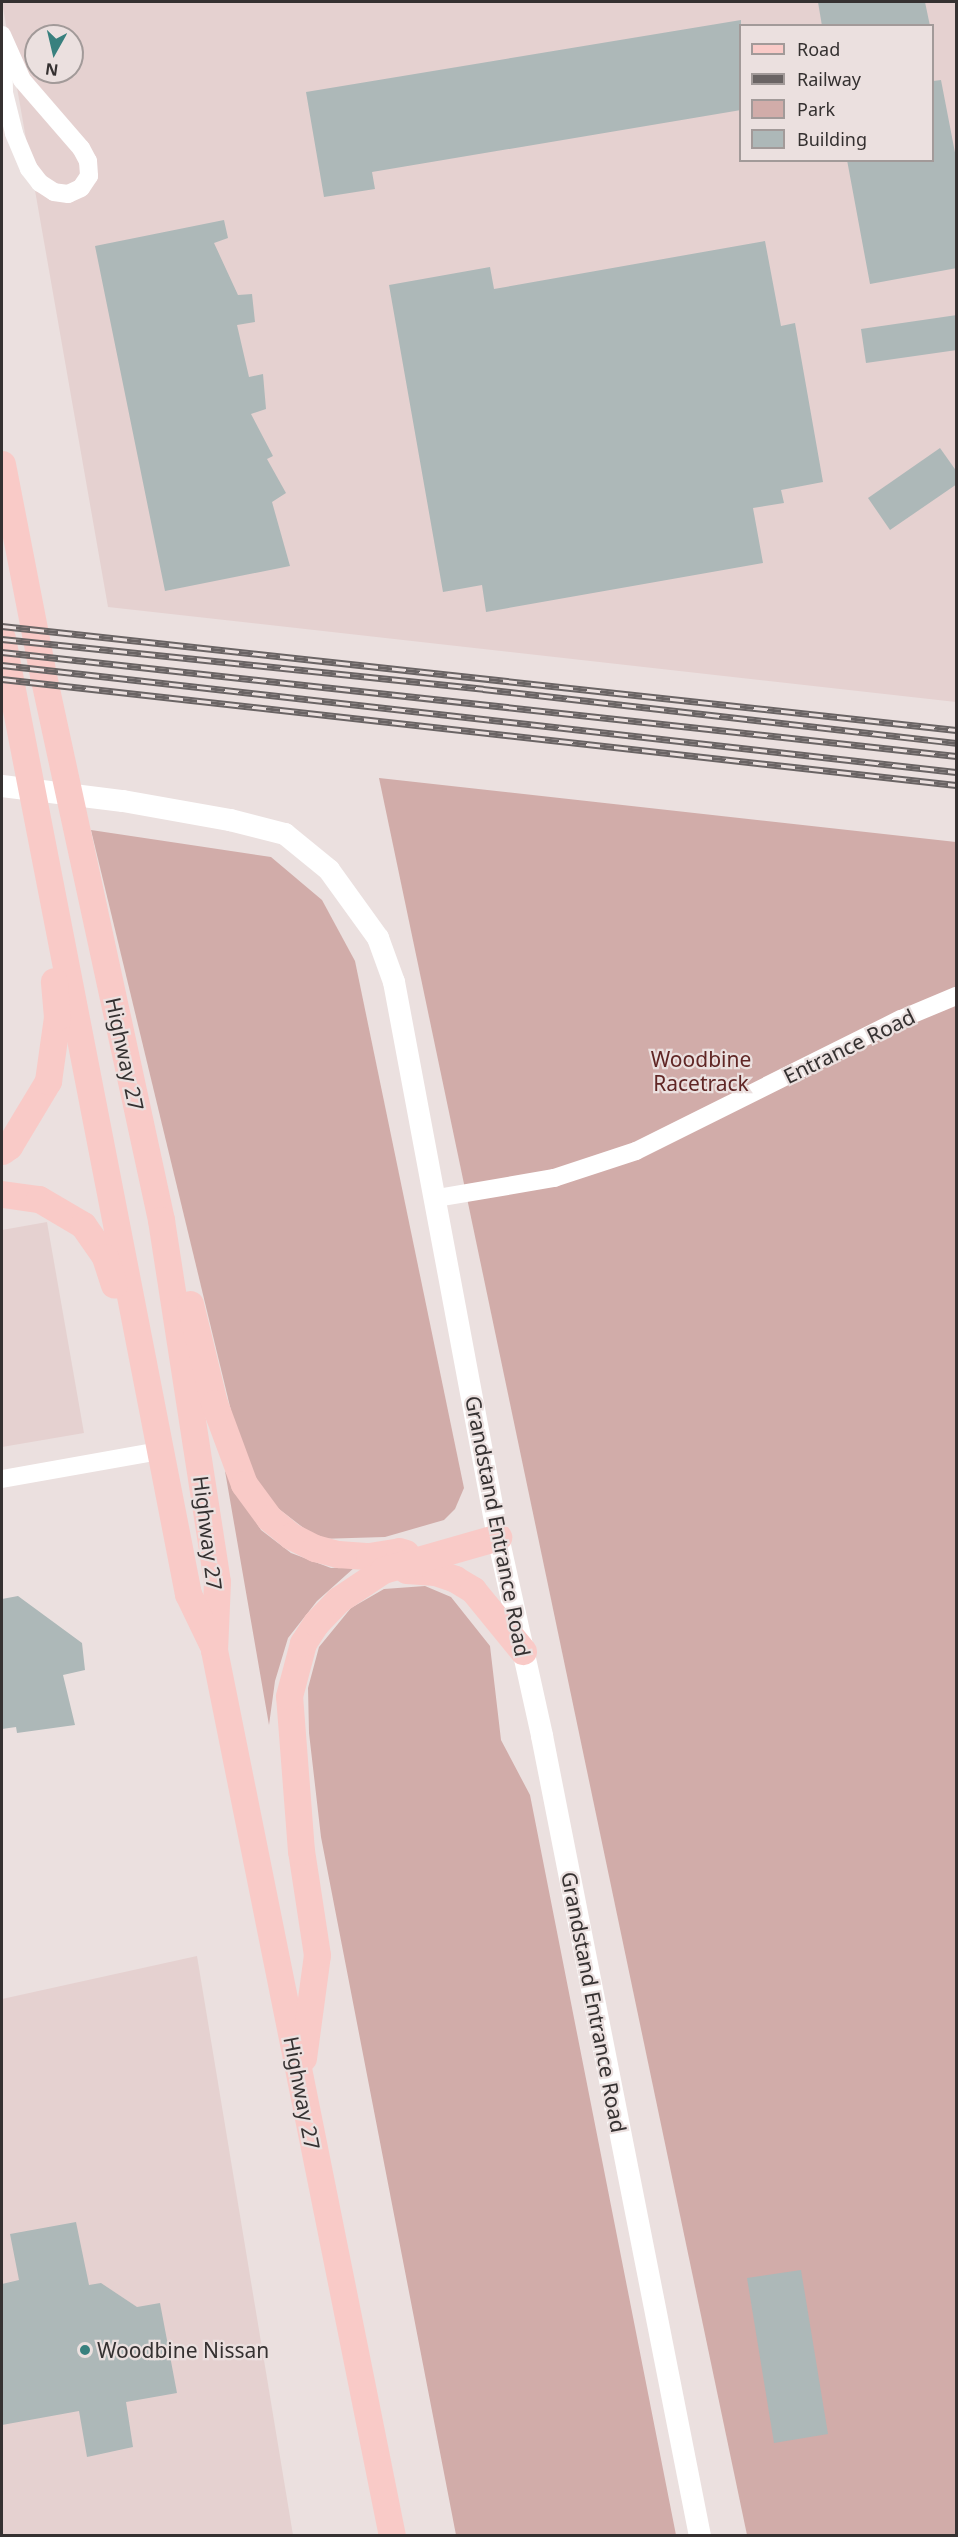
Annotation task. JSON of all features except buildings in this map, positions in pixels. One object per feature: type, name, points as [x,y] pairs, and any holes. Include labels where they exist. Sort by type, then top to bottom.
[{"type":"main road","name":"Highway 27","points":[[2,464],[43,675],[161,1220],[217,1582],[214,1650]]},
{"type":"main road","name":"Highway 27","points":[[2,638],[188,1594],[214,1650],[392,2535]]},
{"type":"main road","points":[[2,1151],[9,1146],[48,1081],[57,1017],[44,851]]},
{"type":"main road","points":[[2,1194],[39,1198],[84,1225],[105,1257],[148,1396]]},
{"type":"main road","points":[[161,1220],[189,1298],[214,1403],[244,1484],[269,1518],[291,1536],[315,1548],[338,1554],[369,1556],[399,1551],[424,1558]]},
{"type":"main road","points":[[300,2080],[317,1955],[301,1851],[289,1696],[303,1643],[316,1623],[338,1600],[383,1570],[498,1537]]},
{"type":"main road","points":[[383,1570],[419,1569],[455,1579],[472,1590],[523,1652]]},
{"type":"street","points":[[2,39],[22,80],[81,148],[88,161],[89,176],[81,188],[68,194],[54,192],[40,183],[29,169],[14,133],[4,93],[2,39]]},
{"type":"street","name":"Grandstand Entrance Road","points":[[2,786],[123,801],[231,820],[285,834],[329,870],[378,938],[394,982],[437,1198],[498,1537],[700,2535]]},
{"type":"street","name":"Entrance Road","points":[[437,1198],[554,1178],[636,1151],[901,1019],[957,996]]},
{"type":"street","points":[[2,1479],[159,1451]]},
{"type":"shaded area","points":[[2,2],[956,2],[956,702],[108,607]]},
{"type":"shaded area","points":[[47,1222],[84,1433],[2,1447],[2,1230]]},
{"type":"shaded area","points":[[197,1956],[293,2535],[2,2535],[2,1999]]},
{"type":"green space","name":"Woodbine Racetrack","points":[[379,778],[956,842],[956,2535],[747,2535]]},
{"type":"green space","points":[[91,830],[271,857],[322,900],[355,961],[464,1488],[455,1509],[444,1520],[385,1537],[318,1539],[262,1496],[234,1423]]},
{"type":"green space","points":[[225,1471],[261,1530],[291,1553],[331,1568],[355,1567],[317,1601],[288,1638],[275,1681],[269,1725]]},
{"type":"green space","points":[[425,1586],[451,1597],[490,1646],[501,1740],[530,1795],[676,2535],[456,2535],[321,1837],[309,1733],[308,1688],[319,1647],[351,1608],[384,1589]]},
{"type":"railway","points":[[2,626],[956,730]]},
{"type":"railway","points":[[2,639],[483,689],[956,743]]},
{"type":"railway","points":[[2,652],[956,756]]},
{"type":"railway","points":[[2,665],[956,772]]},
{"type":"railway","points":[[2,679],[956,785]]},
{"type":"place","name":"Woodbine Nissan","points":[[85,2350]]}]
